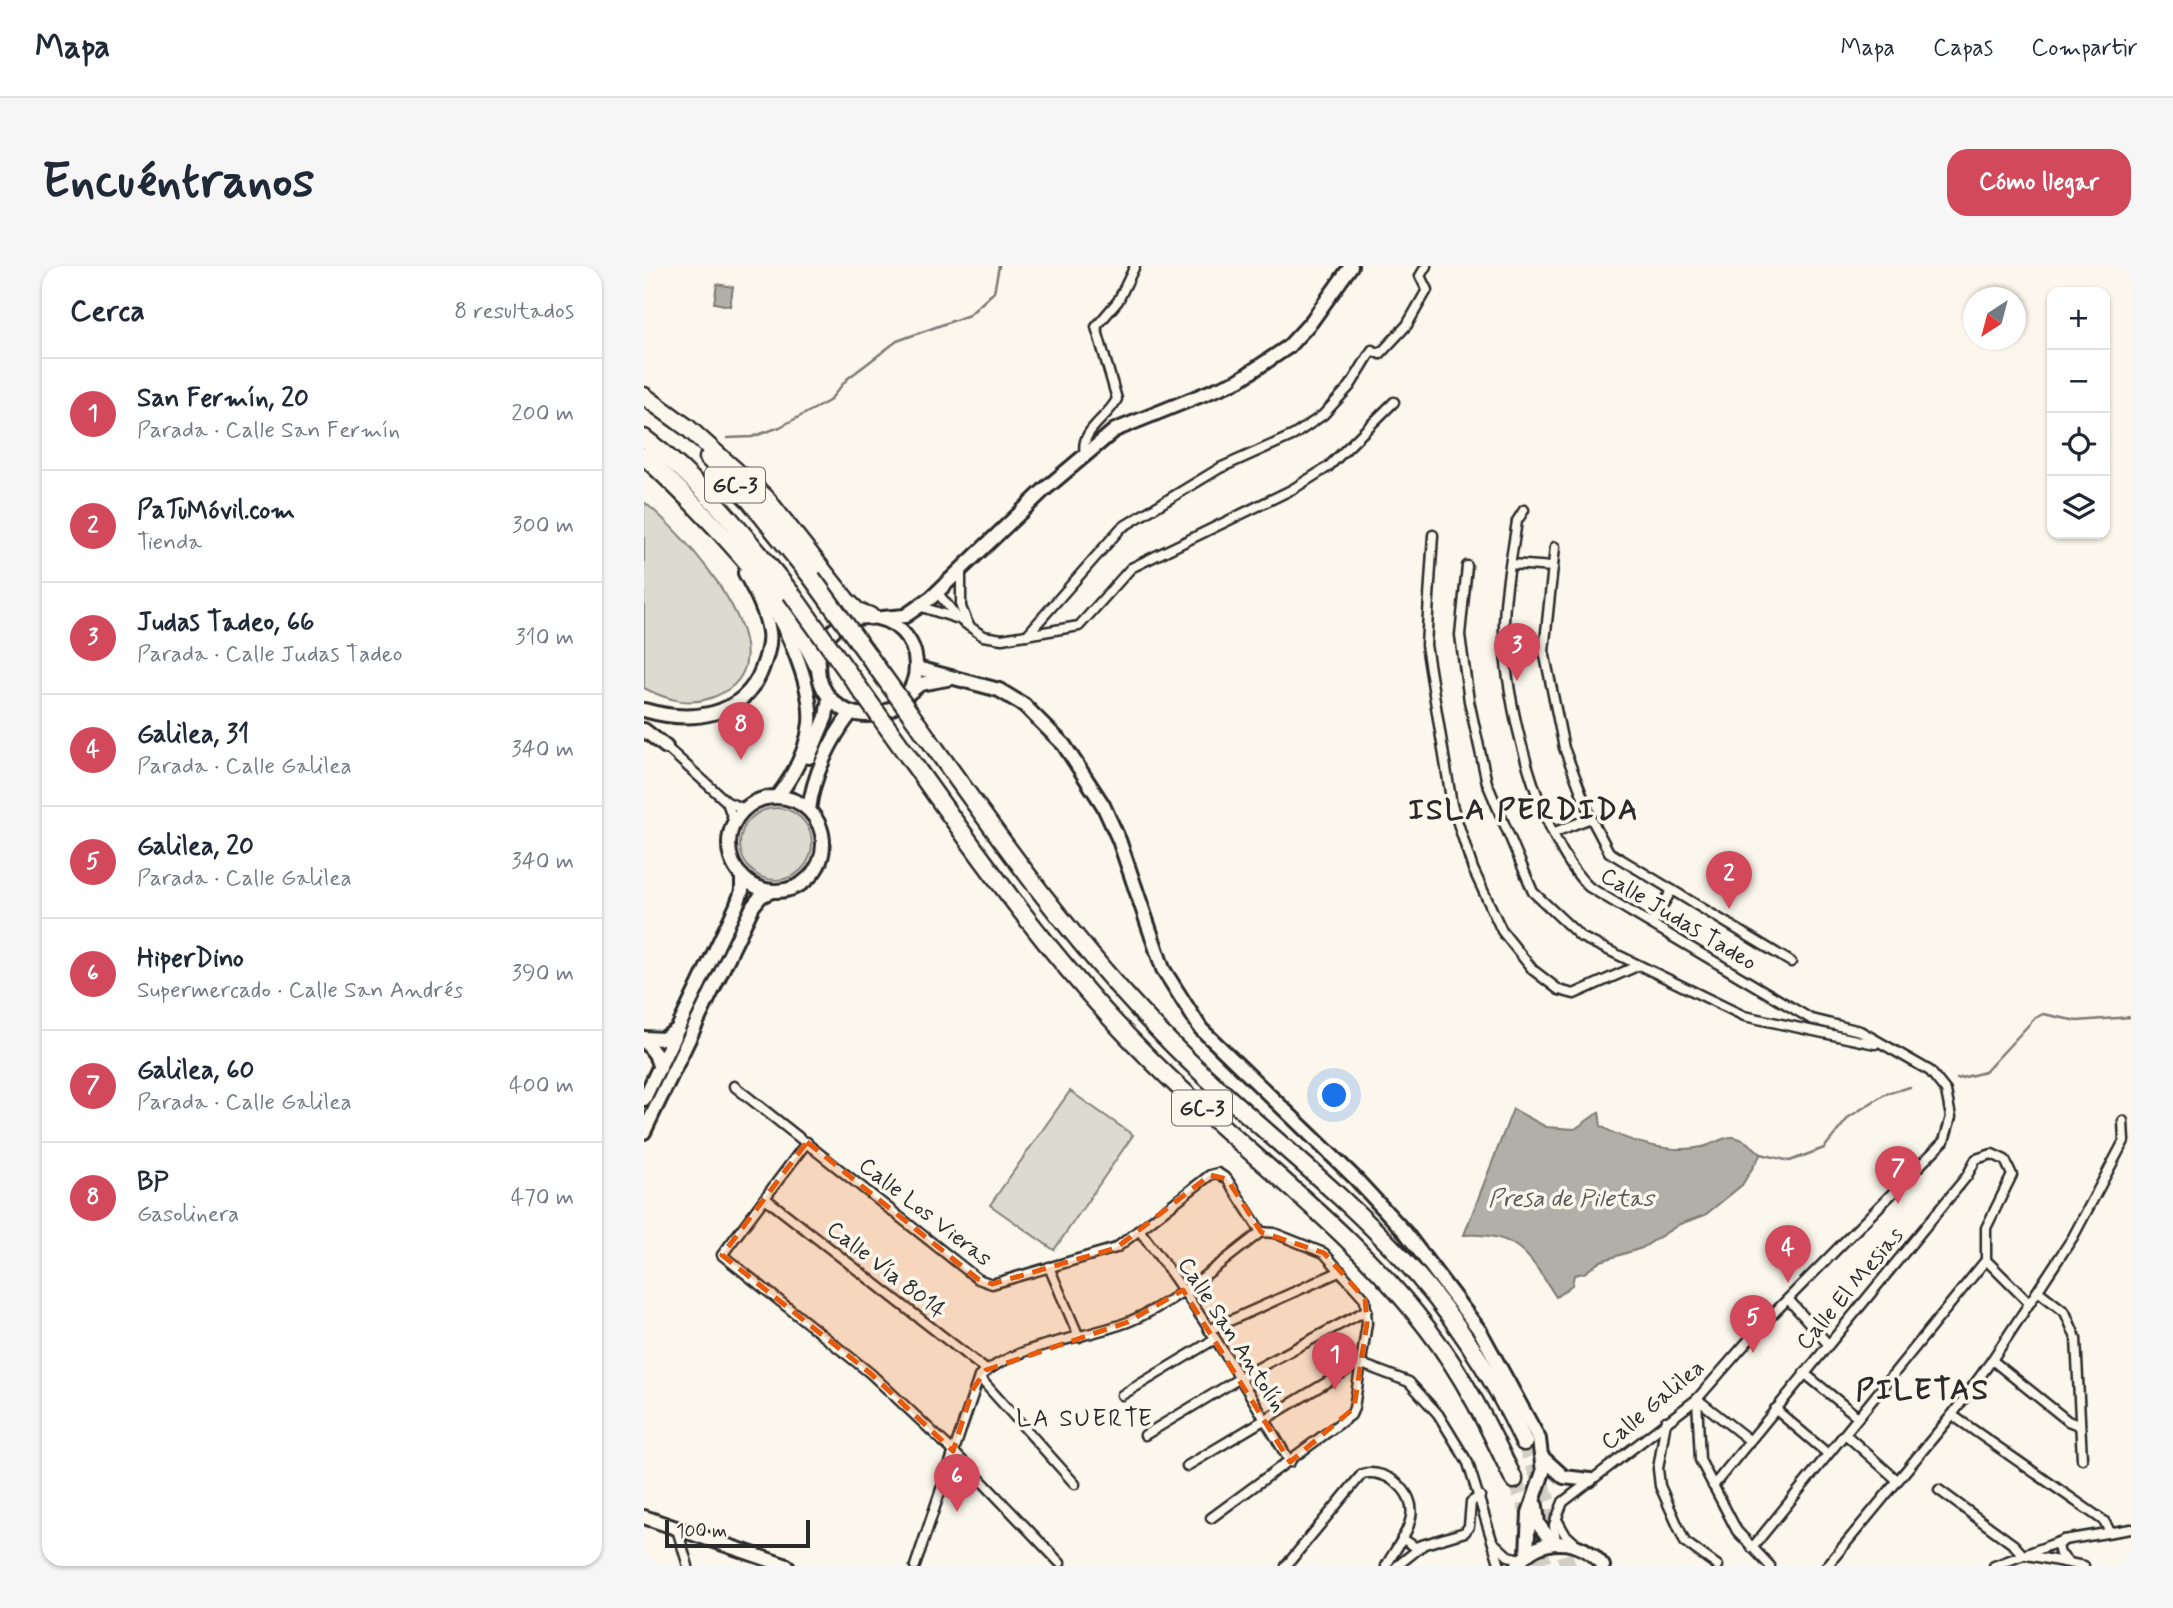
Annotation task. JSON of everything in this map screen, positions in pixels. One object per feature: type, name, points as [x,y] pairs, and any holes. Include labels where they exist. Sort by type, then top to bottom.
[{"type":"highway","points":[[644,397],[688,428],[757,489],[857,611],[876,617]]},
{"type":"highway","name":"GC-3","points":[[644,406],[718,467],[812,578],[1057,915],[1109,978],[1163,1035],[1347,1203],[1402,1258],[1447,1313],[1486,1372],[1524,1442]]},
{"type":"highway","name":"GC-3","points":[[644,438],[733,520],[791,593],[1039,935],[1093,999],[1156,1065],[1331,1225],[1384,1277],[1419,1318],[1465,1384],[1514,1480]]},
{"type":"highway","points":[[644,456],[704,515],[807,643],[817,664]]},
{"type":"street","points":[[1085,453],[1083,445],[1086,436],[1117,399],[1096,327],[1118,301],[1135,266]]},
{"type":"street","points":[[953,678],[920,684],[898,705],[884,713],[867,716],[851,713],[829,698],[822,688],[817,664],[820,649],[834,629],[854,618],[905,616],[931,599],[1085,453],[1115,430],[1240,380],[1288,347],[1311,322],[1350,266]]},
{"type":"street","points":[[1027,635],[1121,528],[1220,468],[1294,435],[1323,415],[1350,386],[1372,350],[1380,354],[1407,325],[1427,290],[1420,276],[1426,266]]},
{"type":"street","points":[[931,599],[983,636],[1002,639],[1079,626],[1130,568],[1293,489],[1328,467],[1394,402]]},
{"type":"street","name":"Calle Judas Tadeo","points":[[1524,510],[1517,521],[1511,564],[1504,625],[1505,664],[1525,760],[1572,871],[1589,887],[1811,1018],[1860,1031],[1881,1045]]},
{"type":"street","points":[[704,515],[780,620],[807,695],[810,721],[806,744],[797,768],[780,797]]},
{"type":"street","points":[[1433,535],[1426,645],[1452,805],[1473,869],[1502,931],[1533,970],[1559,990],[1574,994],[1637,966]]},
{"type":"street","points":[[1555,547],[1544,651],[1564,748],[1591,818],[1609,852],[1791,962]]},
{"type":"street","points":[[1511,564],[1553,567]]},
{"type":"street","points":[[1468,566],[1460,635],[1469,701],[1487,783],[1533,892],[1581,937],[1744,1016],[1881,1045]]},
{"type":"street","points":[[961,570],[961,607],[969,626]]},
{"type":"street","points":[[644,710],[674,717],[704,717],[729,708],[748,693],[758,680],[766,658],[770,634],[759,599],[745,573]]},
{"type":"street","points":[[931,599],[959,620]]},
{"type":"street","points":[[909,693],[917,668],[909,631],[931,599]]},
{"type":"street","points":[[876,617],[893,624],[911,642]]},
{"type":"street","points":[[917,668],[999,690],[1024,705],[1064,746],[1087,777],[1119,840],[1163,969],[1181,1001],[1222,1053],[1354,1177],[1437,1271],[1480,1331],[1539,1439],[1543,1472],[1529,1513],[1522,1560]]},
{"type":"street","points":[[780,797],[803,771],[826,717],[829,698]]},
{"type":"street","points":[[809,810],[811,789],[839,729],[851,713]]},
{"type":"street","points":[[644,730],[727,802],[745,809]]},
{"type":"street","points":[[644,1132],[753,906],[761,895],[789,889],[804,882],[815,870],[822,856],[823,839],[819,824],[809,810],[780,797],[755,802],[734,822]]},
{"type":"street","points":[[644,1099],[742,891],[742,876],[730,850],[734,822],[727,802]]},
{"type":"street","points":[[1555,832],[1591,818]]},
{"type":"street","points":[[742,876],[751,883],[773,891]]},
{"type":"street","points":[[1652,923],[1672,890]]},
{"type":"street","points":[[644,1039],[663,1039],[679,1029]]},
{"type":"street","points":[[644,1039],[655,1054],[660,1068]]},
{"type":"street","name":"Calle Galilea","points":[[1556,1518],[1563,1502],[1697,1399],[1788,1300],[1944,1141],[1951,1118],[1946,1091],[1930,1071],[1881,1045]]},
{"type":"street","name":"Calle Los Vieras","points":[[734,1086],[978,1279],[992,1284],[1116,1248],[1210,1175],[1218,1173],[1227,1179],[1261,1232]]},
{"type":"street","points":[[1827,1566],[1952,1415],[2038,1291],[2073,1237],[2124,1141],[2123,1121]]},
{"type":"street","points":[[807,1142],[722,1255],[870,1373],[953,1451],[1060,1563]]},
{"type":"street","name":"Calle El Mesias","points":[[1713,1486],[1967,1176],[1976,1159],[1992,1154],[2006,1160],[2012,1175],[1986,1228],[1986,1260]]},
{"type":"street","name":"Calle Vía 8014","points":[[765,1198],[983,1374],[1075,1484]]},
{"type":"street","name":"Calle San Antolín","points":[[1139,1230],[1183,1290],[1241,1378],[1290,1462]]},
{"type":"street","points":[[914,1564],[983,1374],[1013,1357],[1128,1322],[1183,1290],[1261,1232],[1274,1233],[1324,1252],[1365,1298],[1367,1310],[1351,1415],[1211,1518]]},
{"type":"street","points":[[1752,1548],[1986,1260],[2029,1303]]},
{"type":"street","points":[[1049,1267],[1079,1337]]},
{"type":"street","points":[[1209,1329],[1341,1271]]},
{"type":"street","points":[[2038,1291],[2064,1312],[2076,1338],[2080,1414],[2078,1425],[2082,1460]]},
{"type":"street","points":[[1788,1300],[1828,1344]]},
{"type":"street","points":[[1145,1435],[1241,1378],[1367,1310]]},
{"type":"street","points":[[1122,1395],[1215,1339]]},
{"type":"street","points":[[1992,1360],[2068,1422],[2078,1425]]},
{"type":"street","points":[[1187,1466],[1359,1363],[1392,1373],[1409,1382],[1438,1414],[1468,1463],[1500,1566]]},
{"type":"street","points":[[1804,1373],[1858,1418]]},
{"type":"street","points":[[1697,1399],[1749,1440]]},
{"type":"street","points":[[1697,1399],[1700,1460],[1737,1531],[1770,1566]]},
{"type":"street","points":[[1775,1409],[1828,1454]]},
{"type":"street","points":[[1952,1415],[2104,1521],[2110,1531]]},
{"type":"street","points":[[1666,1421],[1658,1469],[1660,1486],[1685,1542],[1718,1566]]},
{"type":"street","points":[[1845,1434],[1897,1480]]},
{"type":"street","points":[[1542,1457],[1564,1477],[1590,1480]]},
{"type":"street","points":[[1286,1566],[1362,1474],[1374,1471],[1384,1473],[1396,1483],[1411,1505],[1411,1519],[1386,1566]]},
{"type":"street","points":[[1939,1490],[2014,1545],[2022,1554],[2084,1566]]},
{"type":"street","points":[[1402,1538],[1410,1545],[1424,1545],[1465,1532],[1469,1526],[1471,1502],[1480,1496]]},
{"type":"street","points":[[1535,1499],[1538,1524],[1554,1543]]},
{"type":"street","points":[[644,1517],[787,1566]]},
{"type":"street","points":[[1554,1543],[1556,1518]]},
{"type":"street","points":[[1556,1518],[1565,1534],[1591,1553],[1603,1566]]},
{"type":"street","points":[[676,1528],[688,1566]]},
{"type":"street","points":[[1994,1566],[2064,1539],[2129,1529]]},
{"type":"street","points":[[1488,1531],[1502,1552],[1522,1560],[1554,1543],[1578,1546]]},
{"type":"street","points":[[684,1548],[698,1535]]},
{"type":"street","points":[[2064,1539],[2058,1546],[2060,1554],[2071,1563]]},
{"type":"street","points":[[1397,1566],[1424,1545]]},
{"type":"highlighted area","points":[[807,1142],[978,1279],[992,1284],[1116,1248],[1210,1175],[1227,1179],[1261,1232],[1324,1253],[1365,1299],[1367,1323],[1354,1408],[1290,1462],[1183,1290],[1128,1322],[986,1370],[973,1389],[953,1451],[870,1373],[722,1255]]},
{"type":"shaded area","points":[[644,502],[683,539],[706,567],[726,596],[741,626],[747,655],[739,679],[716,696],[697,701],[679,701],[644,688]]},
{"type":"shaded area","points":[[769,808],[783,808],[802,818],[812,837],[812,851],[802,870],[783,880],[769,880],[750,870],[740,851],[740,837],[750,818]]},
{"type":"shaded area","points":[[1070,1091],[1133,1135],[1054,1250],[990,1205]]},
{"type":"water","points":[[717,284],[733,287],[730,306],[714,303]]},
{"type":"water","name":"Presa de Piletas","points":[[1513,1109],[1546,1127],[1575,1129],[1599,1112],[1601,1126],[1636,1142],[1663,1148],[1690,1149],[1734,1137],[1746,1141],[1761,1154],[1742,1185],[1705,1215],[1680,1224],[1642,1248],[1601,1261],[1584,1273],[1574,1275],[1572,1285],[1556,1297],[1529,1258],[1510,1242],[1482,1235],[1464,1235]]},
{"type":"waterway","points":[[727,438],[752,437],[780,427],[829,401],[847,379],[897,341],[969,315],[994,292],[999,266]]},
{"type":"waterway","points":[[1957,1079],[1985,1072],[2035,1018],[2043,1014],[2077,1021],[2131,1017]]},
{"type":"waterway","points":[[1761,1154],[1790,1161],[1824,1148],[1849,1117],[1885,1094],[1910,1087]]},
{"type":"tunnel","points":[[1524,1442],[1549,1504],[1568,1566]]},
{"type":"tunnel","points":[[1514,1480],[1535,1529],[1544,1566]]},
{"type":"place","name":"Judas Tadeo, 66","points":[[1517,681]]},
{"type":"place","name":"BP","points":[[741,760]]},
{"type":"place","name":"PaTuMóvil.com","points":[[1729,909]]},
{"type":"place","name":"Galilea, 60","points":[[1898,1204]]},
{"type":"place","name":"Galilea, 31","points":[[1788,1283]]},
{"type":"place","name":"Galilea, 20","points":[[1753,1353]]},
{"type":"place","name":"San Fermín, 20","points":[[1335,1390]]},
{"type":"place","name":"HiperDino","points":[[957,1512]]},
{"type":"district","name":"ISLA PERDIDA","points":[[1524,809]]},
{"type":"district","name":"PILETAS","points":[[1923,1389]]},
{"type":"district","name":"LA SUERTE","points":[[1085,1418]]}]
